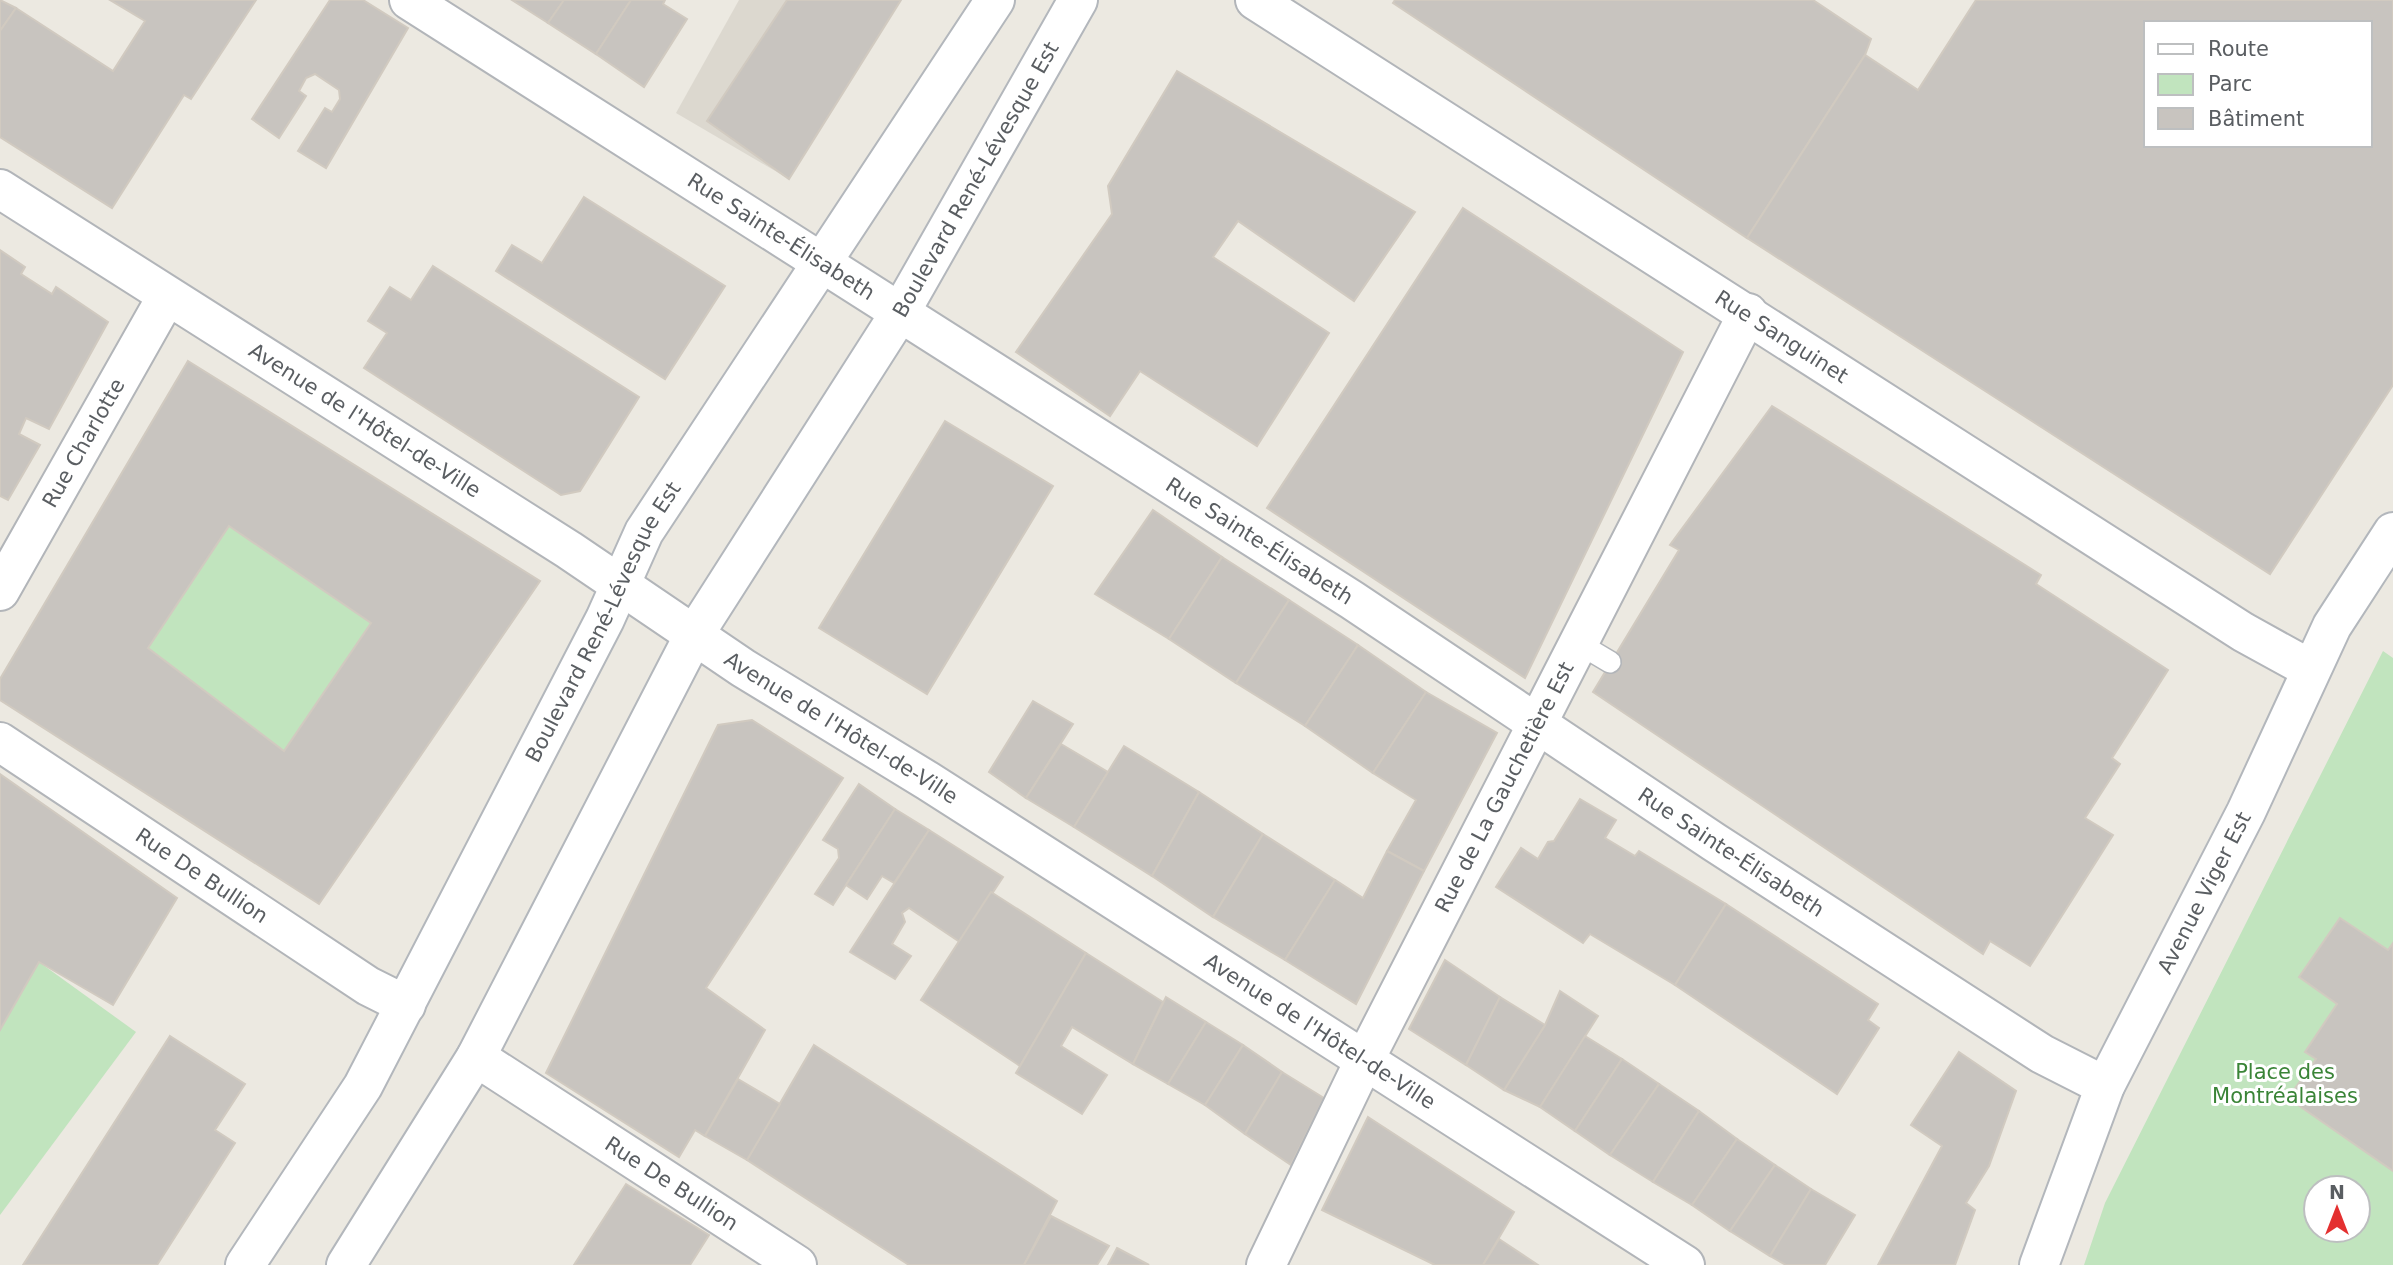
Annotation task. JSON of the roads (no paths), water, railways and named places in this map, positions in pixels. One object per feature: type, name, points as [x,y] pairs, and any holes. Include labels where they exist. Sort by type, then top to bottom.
[{"type":"street","name":"Rue Sainte-Élisabeth","points":[[409,0],[901,311],[1538,723],[1714,842],[2042,1054],[2105,1086]]},
{"type":"street","name":"Boulevard René-Lévesque Est","points":[[245,1265],[363,1086],[620,584],[644,532],[995,0]]},
{"type":"street","name":"Boulevard René-Lévesque Est","points":[[346,1265],[476,1057],[694,635],[901,311],[1079,0]]},
{"type":"street","name":"Rue Sanguinet","points":[[1255,0],[2243,632],[2310,669]]},
{"type":"street","name":"Avenue de l'Hôtel-de-Ville","points":[[0,189],[620,584],[694,635],[1365,1059],[1685,1265]]},
{"type":"street","name":"Rue Charlotte","points":[[0,591],[167,296]]},
{"type":"street","name":"Rue de La Gauchetière Est","points":[[1266,1265],[1365,1059],[1748,313]]},
{"type":"street","name":"Avenue Viger Est","points":[[2039,1265],[2105,1086],[2246,812],[2332,626],[2393,532]]},
{"type":"street","name":"Rue De Bullion","points":[[0,742],[236,910],[406,1005]]},
{"type":"street","name":"Rue De Bullion","points":[[476,1057],[797,1265]]},
{"type":"lane","points":[[1578,643],[1610,662]]},
{"type":"park label","name":"Place des Montréalaises","points":[[2285,1084]]}]
